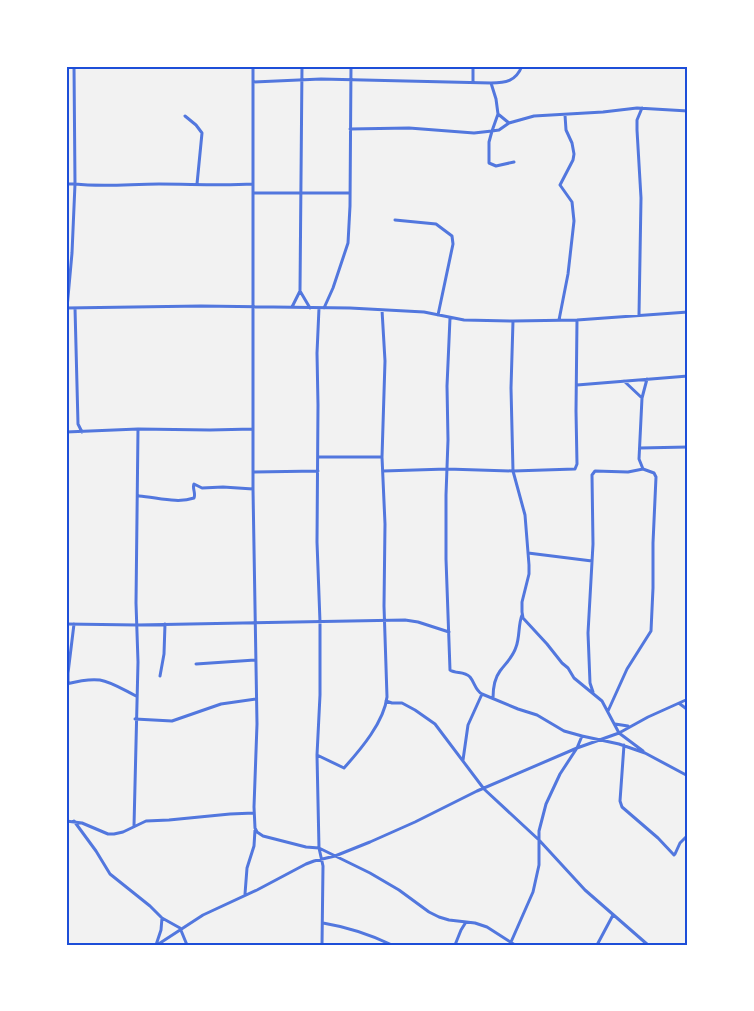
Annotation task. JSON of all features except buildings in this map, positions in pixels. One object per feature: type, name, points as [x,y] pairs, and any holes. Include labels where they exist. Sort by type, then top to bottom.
[{"type":"street","points":[[74,66],[75,184],[72,253],[66,308],[292,307],[408,311],[464,320],[513,321],[577,320],[688,312]]},
{"type":"street","points":[[245,895],[247,868],[254,846],[257,753],[253,489],[253,66]]},
{"type":"street","points":[[292,307],[300,291],[302,66]]},
{"type":"street","points":[[324,308],[348,243],[351,66]]},
{"type":"street","points":[[473,66],[473,83]]},
{"type":"street","points":[[253,82],[350,80],[491,83],[514,79],[522,66]]},
{"type":"street","points":[[491,83],[498,114],[489,142],[489,163],[496,166],[514,162]]},
{"type":"street","points":[[350,129],[409,128],[474,133],[499,130],[509,123],[534,116],[643,108],[688,111]]},
{"type":"street","points":[[639,315],[641,198],[637,120],[643,108]]},
{"type":"street","points":[[498,114],[509,123]]},
{"type":"street","points":[[559,320],[574,228],[572,202],[560,185],[574,154],[566,130],[565,115]]},
{"type":"street","points":[[184,116],[202,133],[197,185]]},
{"type":"street","points":[[66,184],[105,186],[253,184]]},
{"type":"street","points":[[253,193],[350,193]]},
{"type":"street","points":[[395,220],[436,224],[452,236],[453,244],[438,315]]},
{"type":"street","points":[[300,291],[310,308]]},
{"type":"street","points":[[75,308],[78,424],[82,432]]},
{"type":"street","points":[[319,308],[317,543],[320,695],[317,755],[319,848],[322,859],[322,945]]},
{"type":"street","points":[[317,755],[344,768],[378,723],[386,701],[385,524],[382,457],[385,361],[382,310]]},
{"type":"street","points":[[450,318],[447,386],[446,559],[450,670],[454,673],[467,674],[477,691],[482,694],[537,715],[560,729],[624,745],[645,753]]},
{"type":"street","points":[[383,471],[567,470],[576,467],[577,320]]},
{"type":"street","points":[[493,699],[494,686],[500,670],[517,646],[522,602],[529,571],[525,515],[513,471],[511,388],[513,321]]},
{"type":"street","points":[[577,385],[688,376]]},
{"type":"street","points":[[643,469],[639,459],[642,398],[647,379]]},
{"type":"street","points":[[624,381],[642,398]]},
{"type":"street","points":[[72,432],[78,424]]},
{"type":"street","points":[[66,432],[138,429],[254,429]]},
{"type":"street","points":[[134,826],[138,662],[136,592],[138,429]]},
{"type":"street","points":[[640,448],[688,447]]},
{"type":"street","points":[[318,457],[382,457]]},
{"type":"street","points":[[593,693],[590,683],[588,633],[593,544],[592,475],[593,472],[627,472],[643,469],[654,473],[656,477],[652,623],[649,636],[627,669],[608,711]]},
{"type":"street","points":[[253,472],[318,471]]},
{"type":"street","points":[[138,496],[188,500],[194,498],[195,484],[202,488],[253,489]]},
{"type":"street","points":[[528,553],[592,561]]},
{"type":"street","points":[[522,615],[574,678],[602,701],[619,733],[645,753],[688,776]]},
{"type":"street","points":[[66,624],[137,625],[384,620],[411,621],[449,632]]},
{"type":"street","points":[[74,624],[67,684],[88,679],[104,680],[136,696]]},
{"type":"street","points":[[160,676],[164,654],[165,624]]},
{"type":"street","points":[[196,664],[255,660]]},
{"type":"street","points":[[463,760],[468,725],[482,694]]},
{"type":"street","points":[[135,720],[172,721],[221,704],[256,699]]},
{"type":"street","points":[[156,945],[202,915],[306,864],[335,856],[416,822],[458,800],[577,748],[619,733],[688,699]]},
{"type":"street","points":[[386,701],[402,703],[432,722],[484,789],[539,840],[585,890],[648,945]]},
{"type":"street","points":[[679,703],[688,710]]},
{"type":"street","points":[[615,724],[630,726]]},
{"type":"street","points":[[255,828],[263,836],[319,848],[370,873],[439,917],[475,922],[513,944],[533,892],[539,865],[541,820],[550,794],[582,736]]},
{"type":"street","points":[[624,745],[620,801],[622,807],[674,855],[680,843],[688,835]]},
{"type":"street","points":[[66,821],[74,821],[95,827],[108,834],[114,834],[146,820],[254,813]]},
{"type":"street","points":[[74,821],[110,874],[162,918],[180,928],[187,945]]},
{"type":"street","points":[[597,945],[613,915]]},
{"type":"street","points":[[156,945],[162,918]]},
{"type":"street","points":[[323,922],[351,928],[392,945]]},
{"type":"street","points":[[455,945],[466,922]]}]
